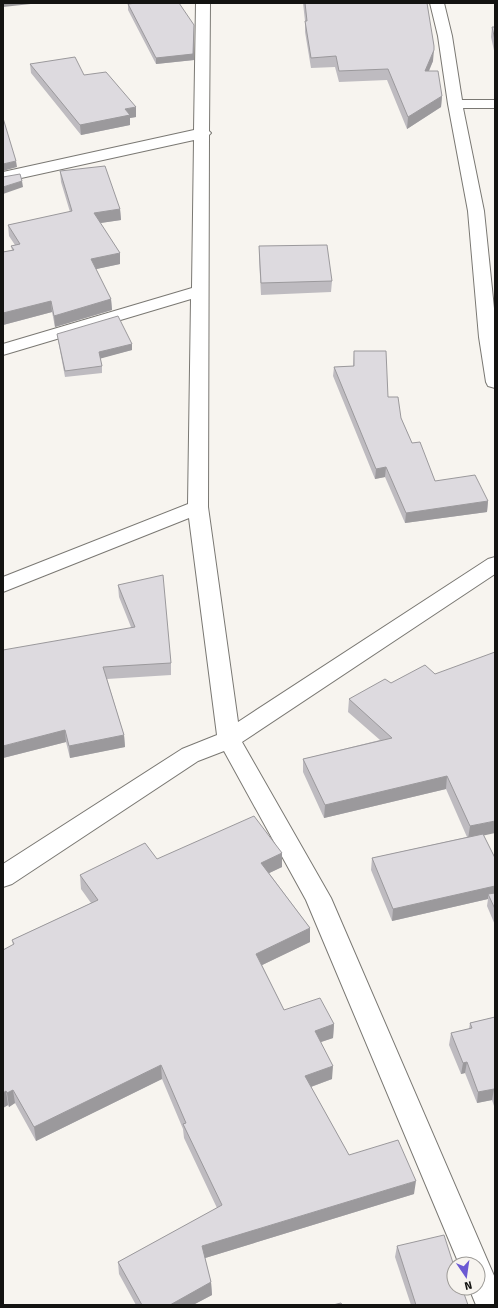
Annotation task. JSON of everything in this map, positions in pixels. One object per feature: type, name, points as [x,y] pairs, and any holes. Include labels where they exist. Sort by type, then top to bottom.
[{"type":"street","points":[[203,3],[203,133],[198,507],[228,739],[318,898],[471,1256]]},
{"type":"street","points":[[437,3],[445,36],[476,211],[488,337],[495,382]]},
{"type":"street","points":[[456,104],[495,104]]},
{"type":"street","points":[[3,177],[203,133]]},
{"type":"street","points":[[3,350],[201,291]]},
{"type":"street","points":[[3,585],[198,507]]},
{"type":"street","points":[[3,877],[190,755],[228,739],[495,564]]},
{"type":"street","points":[[486,1293],[491,1305]]},
{"type":"building","points":[[179,3],[194,25],[193,54],[156,58],[128,4]]},
{"type":"building","points":[[305,3],[427,3],[434,50],[425,71],[438,71],[442,96],[408,117],[388,69],[339,71],[336,56],[311,58],[305,21],[307,21]]},
{"type":"building","points":[[492,27],[495,27],[495,40]]},
{"type":"building","points":[[75,57],[84,75],[106,72],[136,107],[125,109],[130,115],[80,125],[30,64]]},
{"type":"building","points":[[3,118],[16,161],[3,164]]},
{"type":"building","points":[[105,166],[120,209],[94,213],[120,253],[91,259],[111,299],[54,316],[51,301],[3,313],[3,252],[14,250],[11,246],[20,244],[8,225],[72,211],[60,171]]},
{"type":"building","points":[[20,174],[22,181],[3,187],[3,177]]},
{"type":"building","points":[[327,245],[332,281],[261,283],[259,246]]},
{"type":"building","points":[[118,316],[132,344],[99,352],[102,366],[65,371],[57,334]]},
{"type":"building","points":[[354,351],[386,351],[388,397],[398,397],[401,418],[412,443],[420,442],[435,481],[475,475],[488,501],[406,513],[386,467],[376,469],[334,367],[354,366]]},
{"type":"building","points":[[163,575],[171,663],[103,667],[124,735],[69,746],[65,730],[3,746],[3,650],[135,627],[118,585]]},
{"type":"building","points":[[495,652],[495,821],[470,826],[447,776],[325,805],[303,759],[392,738],[349,699],[385,679],[391,683],[425,665],[435,674]]},
{"type":"building","points":[[254,816],[282,853],[261,863],[310,928],[256,954],[284,1010],[320,998],[334,1024],[315,1031],[333,1066],[305,1076],[349,1155],[398,1140],[416,1181],[202,1246],[211,1282],[170,1305],[142,1305],[118,1262],[222,1205],[183,1124],[186,1123],[161,1065],[34,1127],[13,1090],[3,1093],[3,950],[14,944],[12,940],[98,900],[80,875],[145,843],[157,859]]},
{"type":"building","points":[[483,834],[495,858],[495,886],[393,909],[372,858]]},
{"type":"building","points":[[495,893],[495,909],[488,894]]},
{"type":"building","points":[[495,1017],[495,1091],[494,1089],[478,1092],[467,1062],[463,1063],[451,1033],[472,1028],[470,1023]]},
{"type":"building","points":[[444,1235],[451,1256],[446,1256],[446,1296],[465,1296],[468,1305],[416,1305],[397,1246]]}]
